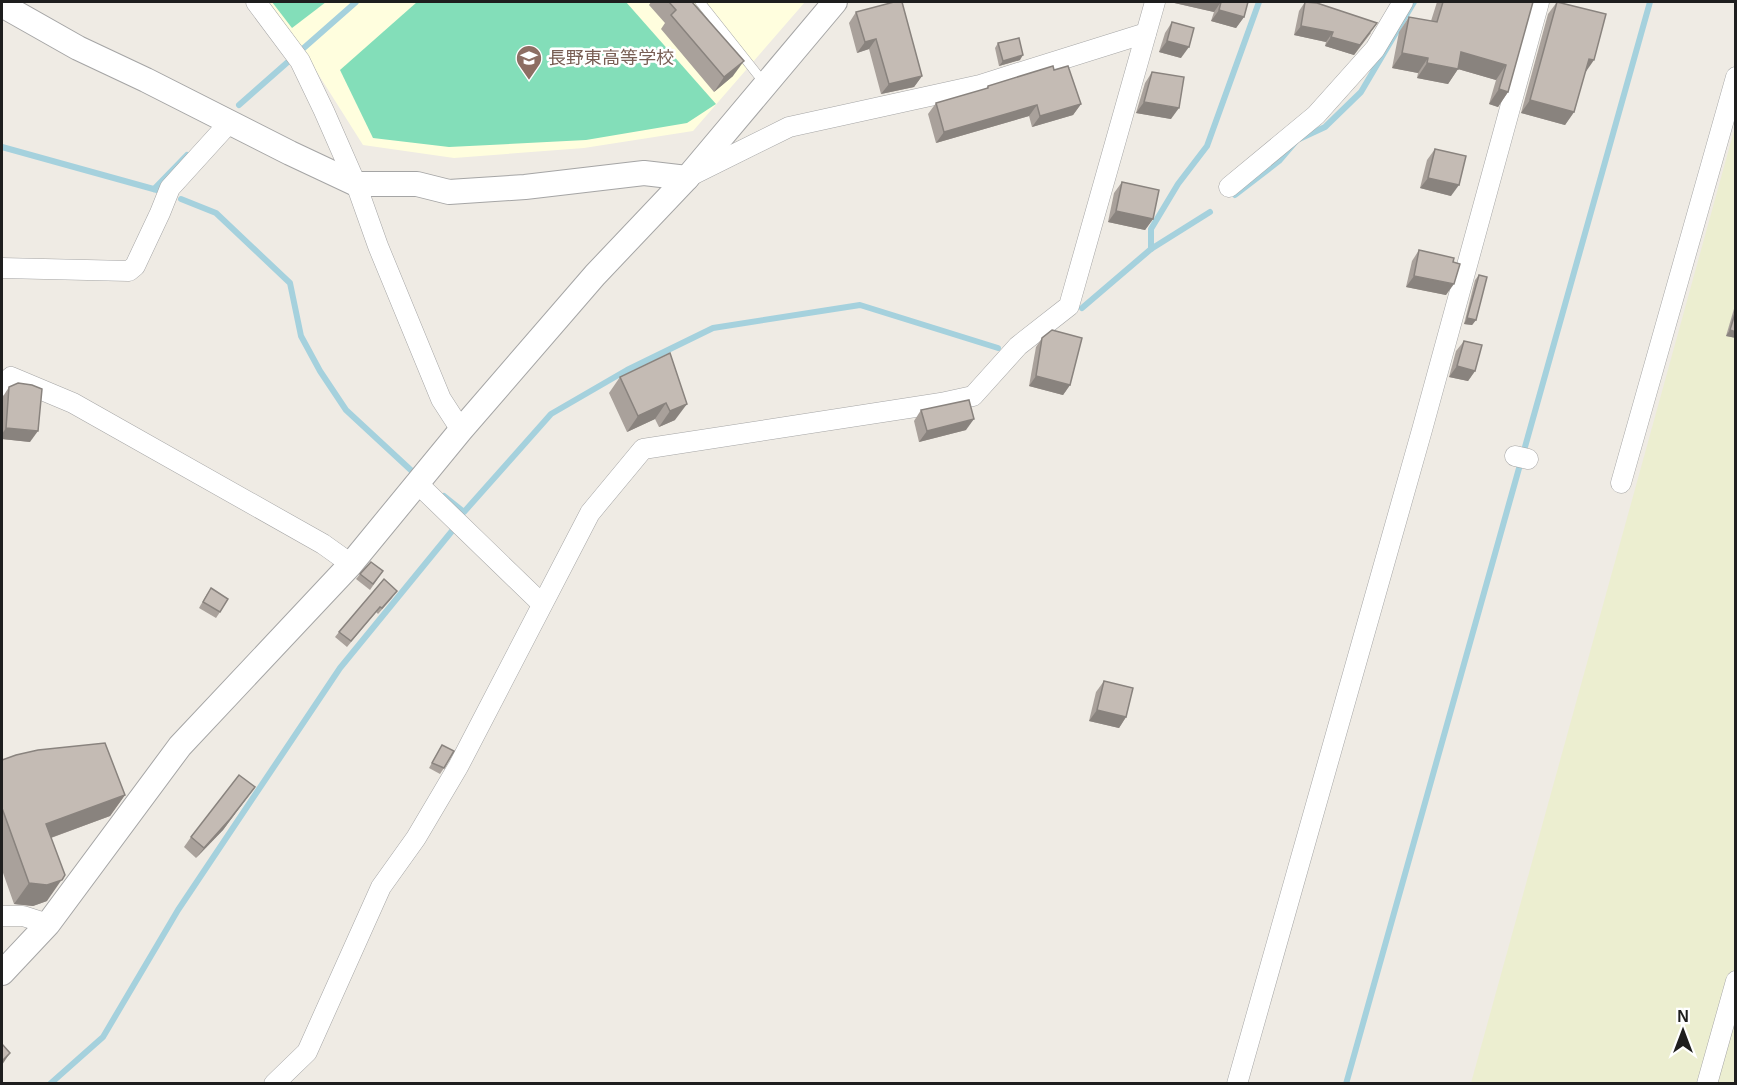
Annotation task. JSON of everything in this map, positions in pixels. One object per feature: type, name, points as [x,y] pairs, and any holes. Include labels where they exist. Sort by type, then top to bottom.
[{"type":"street","points":[[256,2],[296,56],[356,184],[382,256],[441,399],[460,430]]},
{"type":"street","points":[[2,973],[48,924],[180,746],[351,564],[460,430],[595,274],[687,178],[835,2]]},
{"type":"street","points":[[274,1083],[307,1052],[381,887],[416,838],[458,767],[590,513],[643,449],[941,403],[973,396],[1018,346],[1069,306],[1155,2]]},
{"type":"street","points":[[1229,187],[1316,115],[1375,50],[1403,2]]},
{"type":"street","points":[[1237,1083],[1419,442],[1539,2]]},
{"type":"street","points":[[2,4],[78,48],[356,184],[417,183],[449,192],[525,188],[644,173],[687,178],[789,127],[980,85],[1146,33]]},
{"type":"street","points":[[1621,483],[1736,77]]},
{"type":"street","points":[[2,268],[129,271],[135,266],[170,188],[229,123]]},
{"type":"street","points":[[2,386],[11,378],[73,403],[323,544],[351,564]]},
{"type":"street","points":[[417,483],[542,604]]},
{"type":"street","points":[[2,916],[23,916],[48,924]]},
{"type":"street","points":[[1707,1083],[1736,981]]},
{"type":"lane","points":[[700,2],[765,84]]},
{"type":"shaded area","name":"長野東高等学校","points":[[266,2],[805,2],[693,131],[584,148],[454,158],[363,145],[308,58]]},
{"type":"shaded area","points":[[1735,127],[1735,1083],[1471,1083]]},
{"type":"green space","points":[[272,2],[326,2],[292,28]]},
{"type":"green space","name":"長野東高等学校","points":[[417,2],[626,2],[716,104],[687,123],[586,140],[449,147],[373,138],[340,70]]},
{"type":"building","points":[[669,2],[692,2],[744,61],[724,77],[671,15],[676,10]]},
{"type":"building","points":[[902,2],[922,76],[889,84],[876,39],[865,42],[856,12]]},
{"type":"building","points":[[1221,2],[1248,2],[1244,17],[1219,10]]},
{"type":"building","points":[[1305,2],[1317,3],[1377,23],[1360,45],[1331,37],[1333,32],[1301,26]]},
{"type":"building","points":[[1443,2],[1533,2],[1508,92],[1499,89],[1506,65],[1461,52],[1458,69],[1427,63],[1428,58],[1402,53],[1409,17],[1437,22]]},
{"type":"building","points":[[1557,2],[1606,14],[1594,60],[1589,59],[1574,112],[1530,100]]},
{"type":"building","points":[[1172,22],[1194,28],[1189,47],[1167,41]]},
{"type":"building","points":[[1019,38],[1023,55],[1003,61],[998,43]]},
{"type":"building","points":[[1053,66],[1054,70],[1068,66],[1081,104],[1040,116],[1037,105],[944,132],[936,103]]},
{"type":"building","points":[[1152,72],[1184,77],[1179,108],[1144,102]]},
{"type":"building","points":[[1435,149],[1466,156],[1459,185],[1428,178]]},
{"type":"building","points":[[1122,182],[1159,190],[1153,219],[1116,211]]},
{"type":"building","points":[[1419,250],[1454,258],[1453,262],[1460,264],[1454,284],[1414,276]]},
{"type":"building","points":[[1479,275],[1487,277],[1476,320],[1467,318]]},
{"type":"building","points":[[1736,310],[1736,332],[1730,330]]},
{"type":"building","points":[[1052,330],[1082,338],[1070,385],[1036,376],[1042,338]]},
{"type":"building","points":[[1464,341],[1482,345],[1475,371],[1457,366]]},
{"type":"building","points":[[670,353],[687,404],[670,411],[666,403],[638,416],[620,377]]},
{"type":"building","points":[[18,383],[42,389],[38,431],[6,428],[9,387]]},
{"type":"building","points":[[969,400],[974,419],[927,431],[921,410]]},
{"type":"building","points":[[371,562],[383,571],[373,584],[360,574]]},
{"type":"building","points":[[384,579],[397,591],[351,641],[339,632]]},
{"type":"building","points":[[211,588],[228,599],[220,612],[203,602]]},
{"type":"building","points":[[1104,681],[1133,688],[1126,717],[1097,710]]},
{"type":"building","points":[[105,743],[125,795],[46,824],[65,875],[62,880],[47,885],[29,883],[2,808],[2,760],[38,750]]},
{"type":"building","points":[[442,745],[454,751],[444,768],[432,763]]},
{"type":"building","points":[[239,775],[255,787],[204,848],[191,837]]},
{"type":"building","points":[[2,1044],[10,1053],[2,1061]]},
{"type":"waterway","points":[[239,105],[356,2]]},
{"type":"waterway","points":[[1151,249],[1151,229],[1178,184],[1207,146],[1259,2]]},
{"type":"waterway","points":[[1235,195],[1279,161],[1297,140],[1325,127],[1361,92],[1414,2]]},
{"type":"waterway","points":[[1346,1084],[1650,2]]},
{"type":"waterway","points":[[2,147],[157,190]]},
{"type":"waterway","points":[[154,189],[187,155]]},
{"type":"waterway","points":[[181,199],[216,213],[290,283],[301,336],[320,371],[346,410],[414,473]]},
{"type":"waterway","points":[[1082,308],[1151,249],[1210,212]]},
{"type":"waterway","points":[[444,496],[464,512],[551,414],[627,370],[713,328],[860,305],[998,348]]},
{"type":"waterway","points":[[50,1084],[103,1037],[178,910],[340,668],[452,531]]},
{"type":"place","name":"長野東高等学校","points":[[529,81]]}]
